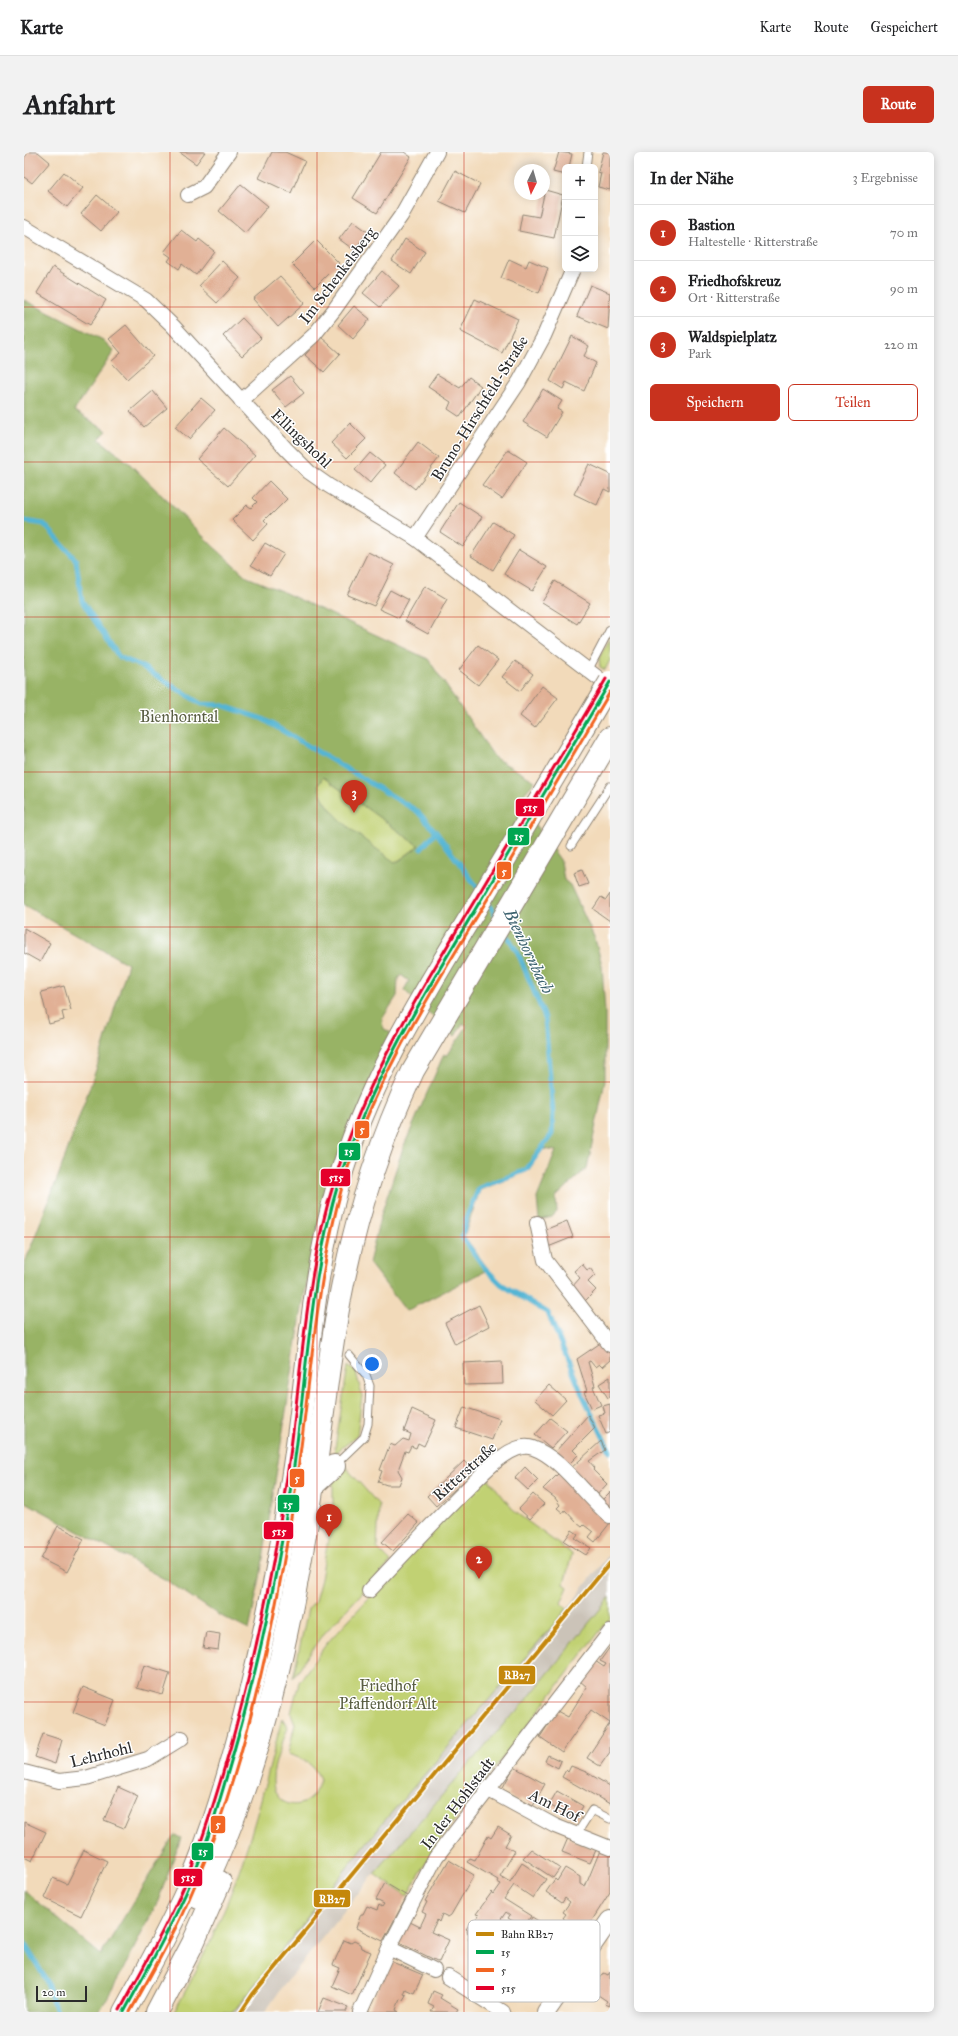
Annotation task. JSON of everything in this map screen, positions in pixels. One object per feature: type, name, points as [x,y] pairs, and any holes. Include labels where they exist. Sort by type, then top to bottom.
[{"type":"highway","points":[[124,2012],[189,1886],[215,1817],[232,1762],[260,1652],[274,1588],[294,1465],[324,1239],[339,1181],[356,1130],[379,1076],[419,1003],[607,689]]},
{"type":"highway","points":[[157,2012],[193,1943],[224,1873],[240,1825],[254,1760],[294,1599],[313,1485],[334,1334],[352,1242],[379,1151],[395,1109],[413,1071],[549,844],[610,738]]},
{"type":"highway","points":[[334,1334],[349,1355]]},
{"type":"highway","points":[[313,1485],[334,1466]]},
{"type":"highway","points":[[139,2012],[220,1853],[233,1821],[254,1760]]},
{"type":"street","points":[[188,195],[204,187],[229,152]]},
{"type":"street","name":"Im Schenkelsberg","points":[[241,401],[290,358],[326,321],[401,216],[437,152]]},
{"type":"street","name":"Ellingshohl","points":[[24,226],[146,300],[173,326],[241,401],[309,472],[329,486],[415,538],[588,671],[607,689]]},
{"type":"street","name":"Bruno-Hirschfeld-Straße","points":[[415,538],[519,382],[544,336],[573,272]]},
{"type":"street","points":[[537,1223],[545,1260],[610,1345]]},
{"type":"street","name":"Ritterstraße","points":[[369,1591],[460,1496],[502,1457],[522,1447],[532,1447],[560,1466],[596,1505],[610,1516]]},
{"type":"street","name":"In der Hohlstadt","points":[[360,2012],[389,1948],[436,1857],[487,1789],[610,1632]]},
{"type":"street","name":"Lehrhohl","points":[[24,1772],[59,1781],[86,1778],[148,1759],[182,1738]]},
{"type":"street","name":"Am Hof","points":[[487,1789],[555,1826],[610,1848]]},
{"type":"street","points":[[600,1934],[610,1920]]},
{"type":"street","points":[[389,1948],[434,1970]]},
{"type":"street","points":[[448,1977],[468,1990]]},
{"type":"street","points":[[487,2002],[503,2012]]},
{"type":"street","points":[[546,2012],[553,2002]]},
{"type":"lane","points":[[586,164],[588,152]]},
{"type":"lane","points":[[588,671],[610,629]]},
{"type":"lane","points":[[571,846],[610,786]]},
{"type":"lane","points":[[334,1466],[364,1437],[368,1424],[370,1386],[366,1375],[349,1355]]},
{"type":"lane","points":[[576,1835],[592,1810],[610,1819]]},
{"type":"shaded area","points":[[610,1553],[610,1597],[519,1709],[508,1719],[374,1874],[281,1989],[265,2012],[233,2012],[380,1826],[567,1609]]},
{"type":"green space","name":"Bienhorntal","points":[[24,300],[103,340],[114,351],[74,411],[107,431],[99,439],[130,464],[214,547],[247,577],[281,591],[428,659],[495,758],[535,781],[518,801],[561,861],[564,880],[570,885],[595,939],[602,965],[605,1013],[605,1081],[587,1168],[556,1197],[557,1212],[552,1217],[539,1220],[537,1198],[556,1151],[543,1149],[528,1171],[480,1190],[464,1236],[486,1266],[485,1271],[406,1311],[369,1263],[380,1218],[403,1148],[444,1054],[447,1056],[467,1026],[463,1023],[455,1036],[404,990],[409,981],[401,975],[398,979],[397,996],[382,1019],[383,1028],[391,1033],[318,1224],[303,1302],[260,1578],[249,1630],[217,1614],[166,1580],[24,1501],[24,1265],[59,1174],[98,1064],[128,964],[24,905]],"holes":[[[323,777],[419,846],[396,863],[350,828],[329,807],[322,796],[318,785]]]},
{"type":"green space","points":[[610,636],[610,660],[605,670],[600,667],[599,658]]},
{"type":"green space","points":[[323,777],[419,846],[395,863],[350,828],[329,807],[322,796],[318,785]]},
{"type":"green space","points":[[348,1366],[356,1372],[362,1396],[357,1436],[334,1454]]},
{"type":"green space","points":[[343,1464],[379,1505],[377,1548],[391,1562],[320,1638],[293,1678],[308,1609],[315,1601],[321,1579],[333,1510],[333,1480]]},
{"type":"green space","name":"Friedhof Pfaffendorf Alt","points":[[487,1477],[515,1512],[572,1554],[564,1584],[568,1587],[561,1603],[567,1609],[380,1826],[233,2012],[174,2012],[206,1950],[234,1885],[254,1823],[282,1718],[288,1727],[273,1773],[274,1790],[279,1798],[285,1803],[293,1805],[309,1799],[316,1791],[320,1779],[311,1765],[288,1754],[295,1724],[291,1713],[299,1682],[327,1643],[448,1513]]},
{"type":"green space","points":[[610,1597],[610,1618],[438,1842],[407,1896],[374,1874],[508,1719],[519,1709]]},
{"type":"green space","points":[[174,1835],[181,1838],[158,1901],[122,1972],[99,2012],[24,2012],[24,1890],[101,1955]]},
{"type":"building","points":[[29,152],[38,152],[50,162],[32,183],[24,177],[24,158]]},
{"type":"building","points":[[179,152],[205,152],[196,164]]},
{"type":"building","points":[[272,152],[285,152],[305,161],[291,193],[259,178]]},
{"type":"building","points":[[381,152],[404,152],[411,157],[377,213],[353,198]]},
{"type":"building","points":[[559,152],[572,154],[570,164],[562,164],[562,174],[553,172]]},
{"type":"building","points":[[603,152],[610,152],[610,190],[598,187],[601,173],[598,172]]},
{"type":"building","points":[[455,171],[480,184],[465,213],[439,201]]},
{"type":"building","points":[[64,172],[83,188],[67,207],[48,191]]},
{"type":"building","points":[[241,184],[268,206],[245,233],[219,211]]},
{"type":"building","points":[[550,191],[562,195],[554,238],[519,231],[522,214],[539,217],[543,200],[550,200]]},
{"type":"building","points":[[97,195],[117,212],[101,231],[81,214]]},
{"type":"building","points":[[353,221],[368,232],[354,250],[339,239]]},
{"type":"building","points":[[181,230],[197,242],[199,239],[214,251],[196,275],[182,264],[179,269],[168,261],[171,257],[164,252]]},
{"type":"building","points":[[405,239],[425,252],[411,274],[392,261]]},
{"type":"building","points":[[316,240],[339,263],[315,287],[292,264]]},
{"type":"building","points":[[509,259],[526,267],[529,260],[548,268],[539,293],[501,278]]},
{"type":"building","points":[[222,261],[240,278],[217,303],[199,286]]},
{"type":"building","points":[[53,267],[106,300],[90,325],[37,293]]},
{"type":"building","points":[[382,271],[399,286],[380,307],[363,293]]},
{"type":"building","points":[[280,276],[305,303],[278,327],[253,299]]},
{"type":"building","points":[[590,285],[610,293],[608,329],[577,316]]},
{"type":"building","points":[[475,299],[518,319],[502,353],[460,331]]},
{"type":"building","points":[[354,306],[370,319],[353,339],[338,325]]},
{"type":"building","points":[[242,318],[261,338],[242,356],[223,336]]},
{"type":"building","points":[[126,325],[153,356],[127,379],[111,362],[121,353],[109,339]]},
{"type":"building","points":[[572,336],[589,346],[584,356],[596,363],[584,391],[566,382],[563,389],[550,381]]},
{"type":"building","points":[[321,337],[340,354],[324,372],[305,355]]},
{"type":"building","points":[[437,374],[460,388],[469,377],[481,386],[460,417],[448,409],[451,402],[428,387]]},
{"type":"building","points":[[290,376],[304,393],[286,407],[272,390]]},
{"type":"building","points":[[543,389],[562,401],[557,409],[562,412],[547,437],[523,422]]},
{"type":"building","points":[[153,391],[167,408],[144,427],[130,411]]},
{"type":"building","points":[[201,398],[215,410],[189,439],[175,427]]},
{"type":"building","points":[[350,423],[366,439],[347,458],[331,443]]},
{"type":"building","points":[[224,428],[255,455],[228,486],[197,459]]},
{"type":"building","points":[[418,442],[439,458],[415,489],[395,473]]},
{"type":"building","points":[[508,450],[527,462],[502,499],[482,485]]},
{"type":"building","points":[[370,453],[385,465],[370,483],[355,470]]},
{"type":"building","points":[[589,464],[610,474],[610,492],[604,489],[597,505],[574,494]]},
{"type":"building","points":[[269,481],[287,499],[264,520],[268,524],[253,540],[232,520],[247,505],[251,508],[257,502],[253,498]]},
{"type":"building","points":[[459,502],[482,517],[463,547],[440,532]]},
{"type":"building","points":[[493,522],[514,535],[493,570],[471,556]]},
{"type":"building","points":[[265,543],[284,554],[270,576],[251,565]]},
{"type":"building","points":[[519,550],[547,567],[532,591],[504,574]]},
{"type":"building","points":[[368,552],[394,565],[374,606],[347,595]]},
{"type":"building","points":[[555,581],[590,603],[577,624],[542,602]]},
{"type":"building","points":[[425,586],[447,599],[428,634],[405,621]]},
{"type":"building","points":[[390,590],[409,600],[399,618],[379,609]]},
{"type":"building","points":[[478,645],[498,660],[478,685],[459,670]]},
{"type":"building","points":[[515,661],[533,674],[520,691],[502,677]]},
{"type":"building","points":[[542,686],[558,698],[535,728],[520,716]]},
{"type":"building","points":[[582,870],[588,884],[579,887],[574,873]]},
{"type":"building","points":[[610,894],[610,921],[593,909],[601,897],[606,900]]},
{"type":"building","points":[[24,928],[50,943],[40,962],[24,953]]},
{"type":"building","points":[[64,986],[71,1010],[62,1012],[64,1020],[49,1024],[41,992]]},
{"type":"building","points":[[567,1221],[573,1237],[548,1247],[542,1231]]},
{"type":"building","points":[[582,1264],[587,1270],[590,1268],[595,1275],[588,1282],[596,1290],[583,1303],[571,1288],[580,1278],[574,1271]]},
{"type":"building","points":[[479,1305],[489,1326],[455,1344],[445,1323]]},
{"type":"building","points":[[602,1342],[610,1351],[610,1360],[602,1367],[599,1364],[595,1367],[590,1361],[588,1362],[595,1386],[593,1387],[601,1405],[592,1409],[584,1392],[587,1391],[577,1359]]},
{"type":"building","points":[[502,1361],[503,1384],[464,1385],[463,1363]]},
{"type":"building","points":[[610,1377],[610,1397],[608,1398],[599,1384]]},
{"type":"building","points":[[549,1385],[566,1400],[552,1415],[535,1400]]},
{"type":"building","points":[[610,1404],[610,1432],[606,1434],[598,1415],[605,1413],[603,1406]]},
{"type":"building","points":[[464,1407],[500,1419],[492,1440],[456,1428]]},
{"type":"building","points":[[412,1409],[436,1420],[424,1446],[418,1443],[416,1448],[411,1446],[408,1452],[405,1451],[398,1470],[402,1477],[399,1485],[387,1485],[378,1482],[382,1471],[380,1470],[390,1444],[395,1446],[403,1439],[409,1441],[411,1434],[404,1431]]},
{"type":"building","points":[[588,1415],[595,1428],[573,1450],[578,1455],[567,1466],[555,1452]]},
{"type":"building","points":[[550,1418],[567,1431],[551,1448],[535,1435]]},
{"type":"building","points":[[601,1441],[605,1450],[589,1461],[595,1468],[593,1470],[607,1484],[595,1497],[570,1469]]},
{"type":"building","points":[[464,1461],[474,1472],[436,1506],[427,1496]]},
{"type":"building","points":[[525,1467],[538,1480],[528,1490],[515,1478]]},
{"type":"building","points":[[559,1473],[591,1507],[610,1523],[595,1542],[589,1537],[593,1532],[584,1525],[582,1527],[565,1510],[563,1513],[557,1508],[560,1505],[555,1498],[543,1489]]},
{"type":"building","points":[[610,1492],[610,1510],[600,1502]]},
{"type":"building","points":[[533,1494],[544,1504],[530,1519],[519,1509]]},
{"type":"building","points":[[408,1514],[419,1523],[393,1551],[382,1542]]},
{"type":"building","points":[[58,1526],[84,1539],[67,1572],[41,1559]]},
{"type":"building","points":[[572,1530],[578,1534],[575,1538],[591,1548],[586,1555],[564,1541]]},
{"type":"building","points":[[206,1632],[220,1634],[218,1650],[203,1648]]},
{"type":"building","points":[[610,1647],[610,1723],[591,1710],[562,1752],[540,1737],[557,1711],[568,1717],[587,1687],[580,1681],[595,1661],[604,1667],[606,1664],[600,1661]]},
{"type":"building","points":[[144,1665],[170,1673],[163,1695],[137,1688]]},
{"type":"building","points":[[83,1687],[115,1700],[105,1725],[73,1712]]},
{"type":"building","points":[[610,1723],[610,1752],[600,1766],[587,1758]]},
{"type":"building","points":[[43,1734],[62,1740],[55,1764],[35,1757]]},
{"type":"building","points":[[548,1755],[561,1761],[558,1768],[545,1761]]},
{"type":"building","points":[[571,1766],[586,1772],[610,1786],[610,1804],[562,1777],[566,1770],[568,1772]]},
{"type":"building","points":[[514,1767],[545,1784],[533,1805],[520,1798],[518,1801],[508,1796],[510,1793],[502,1789]]},
{"type":"building","points":[[118,1787],[138,1796],[124,1828],[104,1820]]},
{"type":"building","points":[[557,1791],[583,1806],[576,1819],[549,1805]]},
{"type":"building","points":[[24,1822],[46,1832],[32,1861],[24,1857]]},
{"type":"building","points":[[498,1827],[511,1835],[505,1846],[515,1851],[500,1876],[510,1882],[522,1863],[546,1879],[533,1898],[514,1885],[504,1899],[531,1916],[528,1920],[511,1920],[508,1918],[510,1915],[506,1912],[500,1920],[475,1920],[479,1915],[476,1914],[492,1892],[494,1894],[501,1884],[497,1882],[498,1880],[467,1862],[470,1858],[475,1860],[488,1836],[491,1838]]},
{"type":"building","points":[[568,1838],[596,1850],[590,1863],[562,1852]]},
{"type":"building","points":[[601,1848],[610,1852],[610,1892],[592,1920],[565,1920],[563,1918],[566,1914],[563,1912],[570,1902],[565,1898],[562,1903],[546,1892],[555,1879],[557,1881],[565,1868],[580,1877],[580,1884],[585,1887]]},
{"type":"building","points":[[531,1849],[560,1868],[553,1878],[523,1858]]},
{"type":"building","points":[[84,1850],[107,1861],[81,1916],[44,1898],[53,1878],[67,1884]]},
{"type":"building","points":[[449,1860],[474,1875],[451,1915],[448,1917],[442,1914],[439,1922],[437,1920],[431,1932],[449,1940],[439,1962],[398,1942],[410,1922],[420,1927],[426,1914],[422,1912],[427,1902],[425,1901]]},
{"type":"building","points":[[385,1883],[407,1896],[383,1941],[356,1928],[361,1914],[363,1914],[367,1906],[377,1910],[379,1905],[382,1907],[384,1904],[376,1900]]},
{"type":"building","points":[[344,1940],[351,1943],[354,1941],[360,1944],[361,1948],[371,1952],[352,1995],[332,1986],[340,1968],[333,1965]]},
{"type":"building","points":[[390,1961],[423,1975],[414,1993],[405,1989],[403,1994],[406,1995],[403,2000],[400,1999],[396,2010],[399,2012],[368,2012]]},
{"type":"building","points":[[610,1972],[610,2006],[605,2004],[607,2001],[600,1996],[600,1979],[604,1973],[608,1975]]},
{"type":"building","points":[[433,1991],[442,1995],[440,1998],[458,2009],[456,2012],[431,2012],[434,2007],[428,2004]]},
{"type":"building","points":[[324,1998],[348,2007],[346,2012],[318,2012]]},
{"type":"waterway","name":"Bienhornbach","points":[[24,521],[44,524],[76,560],[82,601],[119,657],[141,666],[201,704],[221,705],[263,719],[417,811],[436,832],[480,891]]},
{"type":"waterway","points":[[421,849],[436,832]]},
{"type":"waterway","name":"Bienhornbach","points":[[487,901],[497,917]]},
{"type":"waterway","name":"Bienhornbach","points":[[504,930],[518,953],[545,1018],[553,1113],[552,1134],[526,1170],[479,1188],[467,1216],[462,1237],[484,1267],[501,1284],[548,1313],[582,1394],[610,1451]]},
{"type":"waterway","points":[[24,1942],[46,1980],[56,2012]]},
{"type":"rail line","name":"RB27","points":[[241,2012],[253,1994],[610,1563]]},
{"type":"transit line","name":"515","points":[[120,2010],[163,1931],[186,1882],[210,1814],[240,1711],[257,1643],[277,1540],[293,1434],[306,1323],[317,1250],[335,1179],[348,1141],[363,1103],[399,1030],[606,679]]},
{"type":"transit line","name":"15","points":[[124,2012],[167,1933],[197,1867],[215,1816],[253,1679],[288,1507],[315,1289],[329,1217],[352,1143],[368,1105],[403,1032],[610,682]]},
{"type":"transit line","name":"5","points":[[130,2012],[173,1934],[213,1840],[229,1793],[256,1695],[278,1595],[294,1498],[325,1264],[342,1187],[355,1148],[370,1110],[406,1036],[610,692]]},
{"type":"place","name":"Waldspielplatz","points":[[354,813]]},
{"type":"place","name":"Bastion","points":[[329,1537]]},
{"type":"place","name":"Friedhofskreuz","points":[[479,1579]]}]
